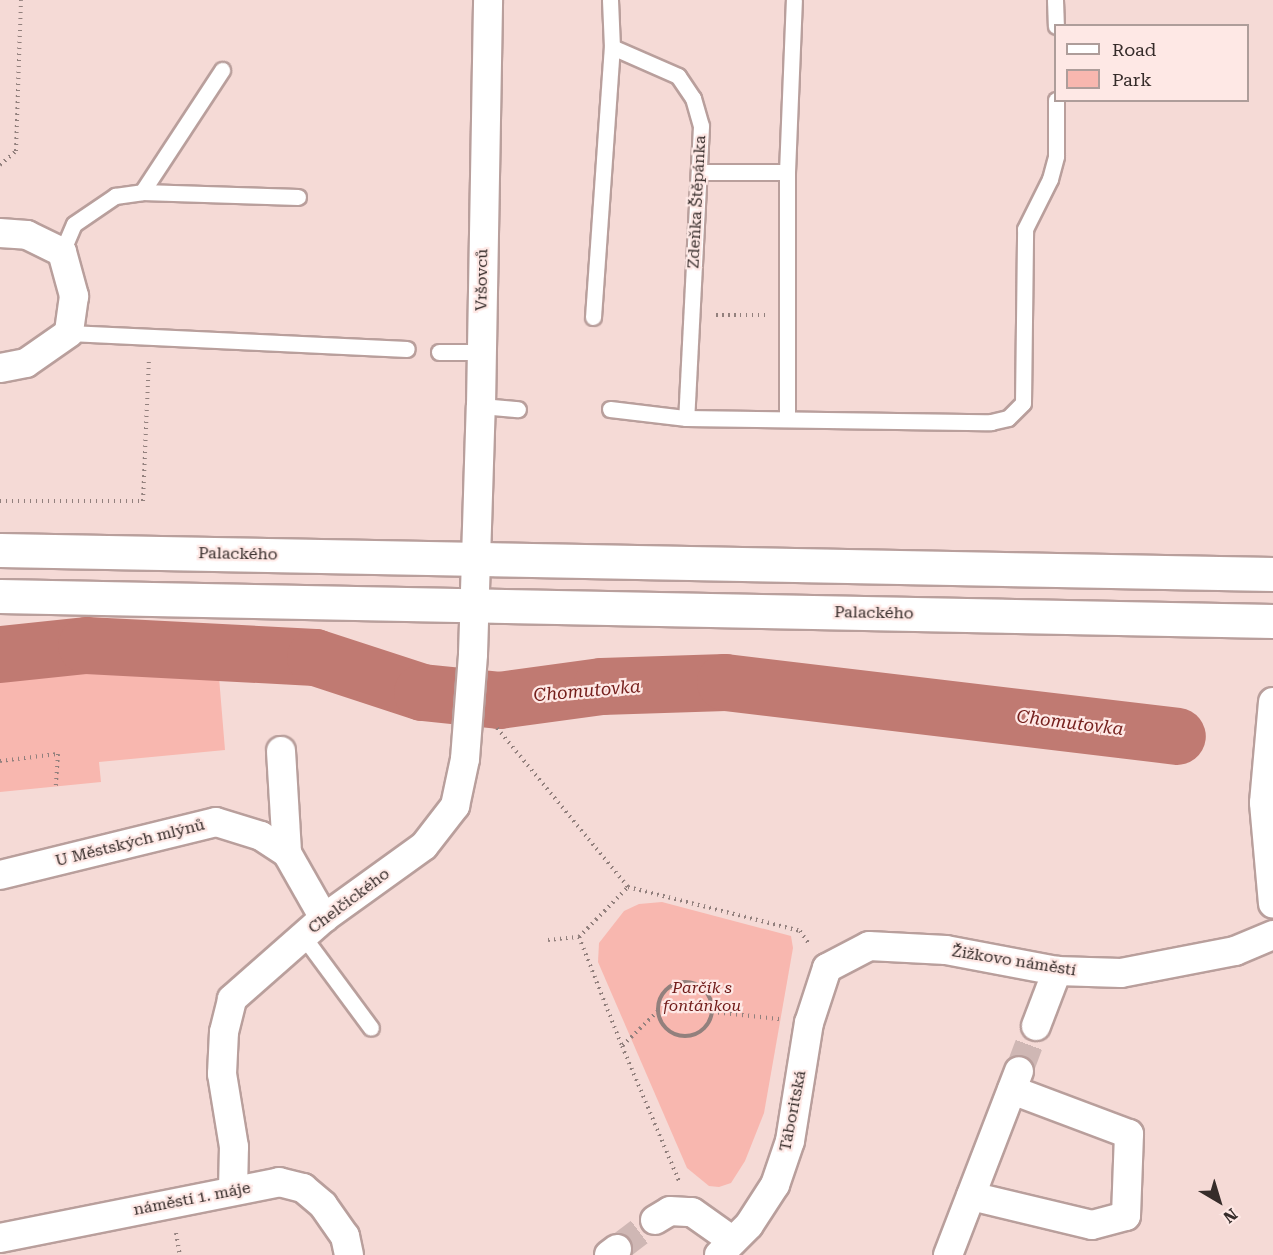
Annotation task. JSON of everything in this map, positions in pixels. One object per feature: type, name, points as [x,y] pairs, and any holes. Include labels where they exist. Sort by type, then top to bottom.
[{"type":"main road","name":"Palackého","points":[[0,550],[1273,574]]},
{"type":"main road","name":"Palackého","points":[[0,596],[1273,621]]},
{"type":"street","name":"Vršovců","points":[[476,560],[488,0]]},
{"type":"street","points":[[0,233],[27,235],[62,252],[74,296],[69,333],[26,363],[0,368]]},
{"type":"street","points":[[475,605],[476,560]]},
{"type":"street","name":"Chelčického","points":[[233,1190],[234,1147],[222,1074],[224,1032],[232,999],[313,927],[424,846],[455,806],[482,723],[474,654],[475,605]]},
{"type":"street","points":[[1273,702],[1264,803],[1273,904]]},
{"type":"street","points":[[281,751],[287,853]]},
{"type":"street","name":"U Městských mlýnů","points":[[0,874],[216,822],[261,836],[287,853],[313,927]]},
{"type":"street","name":"Žižkovo náměstí","points":[[827,968],[869,946],[946,950],[1057,971],[1121,973],[1235,951],[1273,935]]},
{"type":"street","name":"Táboritská","points":[[692,1212],[726,1248],[748,1226],[774,1185],[790,1141],[809,1023],[827,968]]},
{"type":"street","points":[[1036,1026],[1057,971]]},
{"type":"street","points":[[948,1255],[1015,1080],[1129,1134],[1126,1216],[1092,1226],[971,1196]]},
{"type":"street","name":"náměstí 1. máje","points":[[0,1238],[279,1182],[303,1188],[323,1204],[345,1236],[349,1255]]},
{"type":"street","points":[[655,1220],[670,1211],[692,1212]]},
{"type":"lane","points":[[593,317],[612,47],[610,0]]},
{"type":"lane","points":[[787,419],[787,172],[794,0]]},
{"type":"lane","points":[[1055,0],[1056,24]]},
{"type":"lane","name":"Zdeňka Štěpánka","points":[[612,47],[678,76],[693,98],[701,126],[686,417]]},
{"type":"lane","points":[[142,192],[222,70]]},
{"type":"lane","points":[[610,409],[686,417],[991,422],[1008,418],[1023,403],[1025,229],[1050,179],[1056,156],[1056,102]]},
{"type":"lane","points":[[699,172],[787,172]]},
{"type":"lane","points":[[62,252],[75,224],[115,196],[142,192],[298,197]]},
{"type":"lane","points":[[69,333],[407,349]]},
{"type":"lane","points":[[439,352],[481,352]]},
{"type":"lane","points":[[481,406],[518,409]]},
{"type":"lane","points":[[313,927],[371,1028]]},
{"type":"path","points":[[0,165],[16,151],[21,0]]},
{"type":"path","points":[[692,315],[787,315]]},
{"type":"path","points":[[0,501],[143,501],[150,337]]},
{"type":"path","points":[[482,723],[628,887],[800,931],[827,968]]},
{"type":"path","points":[[0,762],[58,754],[56,786]]},
{"type":"path","points":[[548,940],[579,937],[628,887]]},
{"type":"path","points":[[579,937],[692,1212]]},
{"type":"path","points":[[622,1046],[658,1011],[668,987],[686,982],[694,983],[708,994],[712,1012],[698,1033],[680,1036],[665,1027],[658,1011]]},
{"type":"path","points":[[712,1012],[809,1023]]},
{"type":"path","points":[[173,1221],[180,1255]]},
{"type":"green space","points":[[121,655],[218,665],[225,750],[99,762],[101,782],[0,792],[0,665]]},
{"type":"green space","name":"Parčík s fontánkou","points":[[662,902],[791,936],[793,948],[764,1113],[745,1161],[731,1183],[719,1187],[709,1186],[687,1168],[598,962],[599,943],[624,911],[639,904]]},
{"type":"waterway","name":"Chomutovka","points":[[0,654],[86,645],[315,657],[422,692],[499,700],[601,686],[725,682],[1177,736]]},
{"type":"tunnel","points":[[1019,1071],[1036,1026]]},
{"type":"tunnel","points":[[617,1249],[655,1220]]}]
